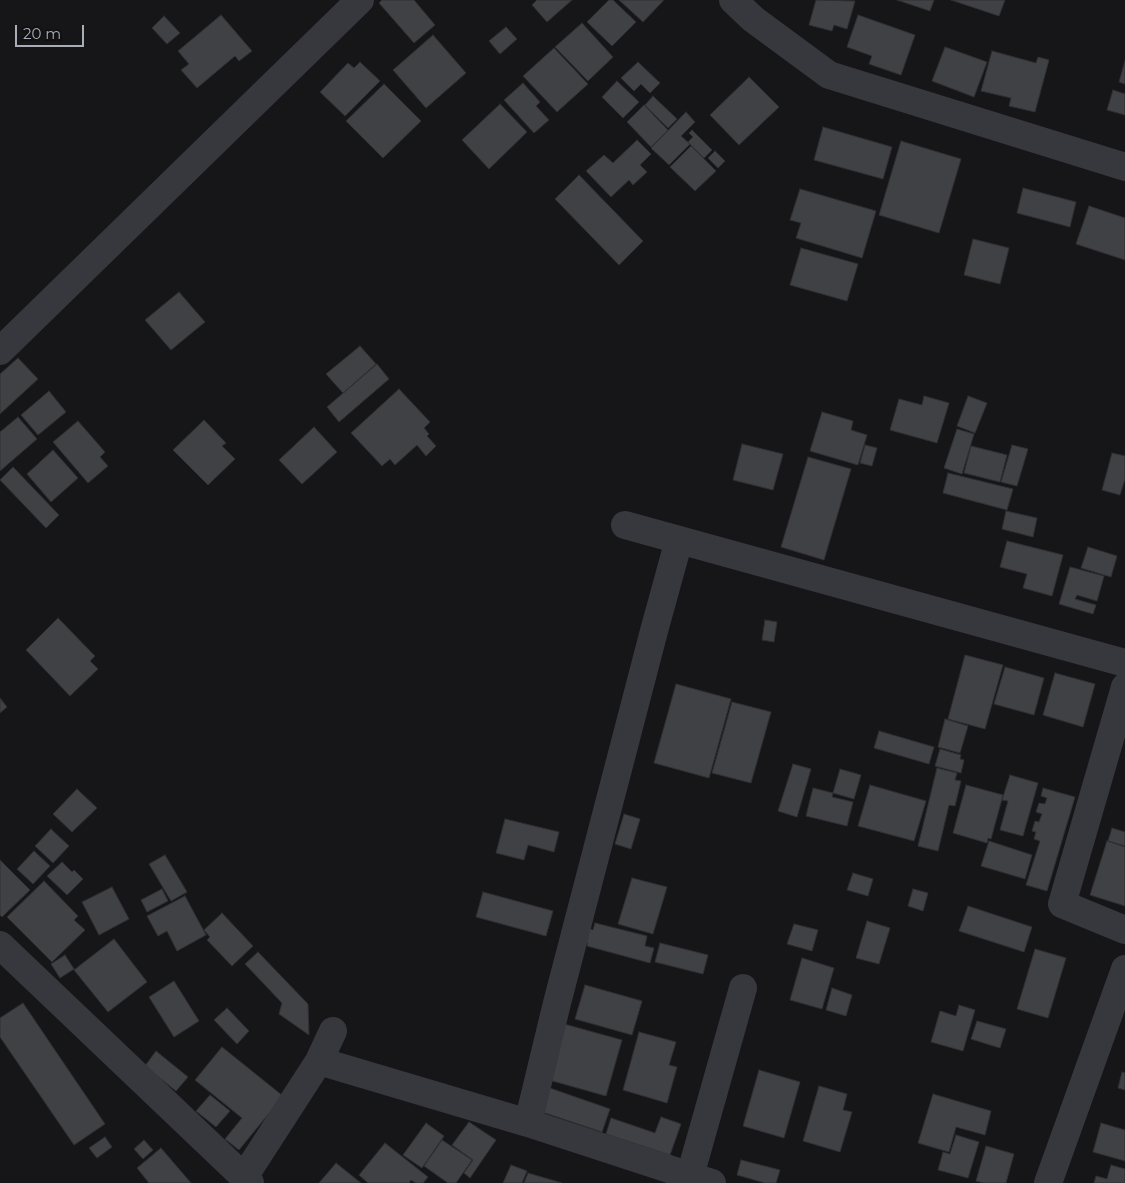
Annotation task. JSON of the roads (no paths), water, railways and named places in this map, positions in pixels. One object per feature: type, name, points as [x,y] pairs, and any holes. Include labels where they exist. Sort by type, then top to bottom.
[{"type":"street","points":[[0,351],[360,0]]},
{"type":"street","points":[[733,0],[753,19],[829,75],[1125,167]]},
{"type":"street","points":[[625,525],[1125,663]]},
{"type":"street","points":[[528,1123],[564,974],[679,540]]},
{"type":"street","points":[[1125,687],[1062,904],[1125,930]]},
{"type":"street","points":[[0,945],[247,1180],[319,1061],[333,1032]]},
{"type":"street","points":[[1048,1183],[1125,968]]},
{"type":"street","points":[[319,1061],[528,1123],[702,1181],[743,988]]}]
